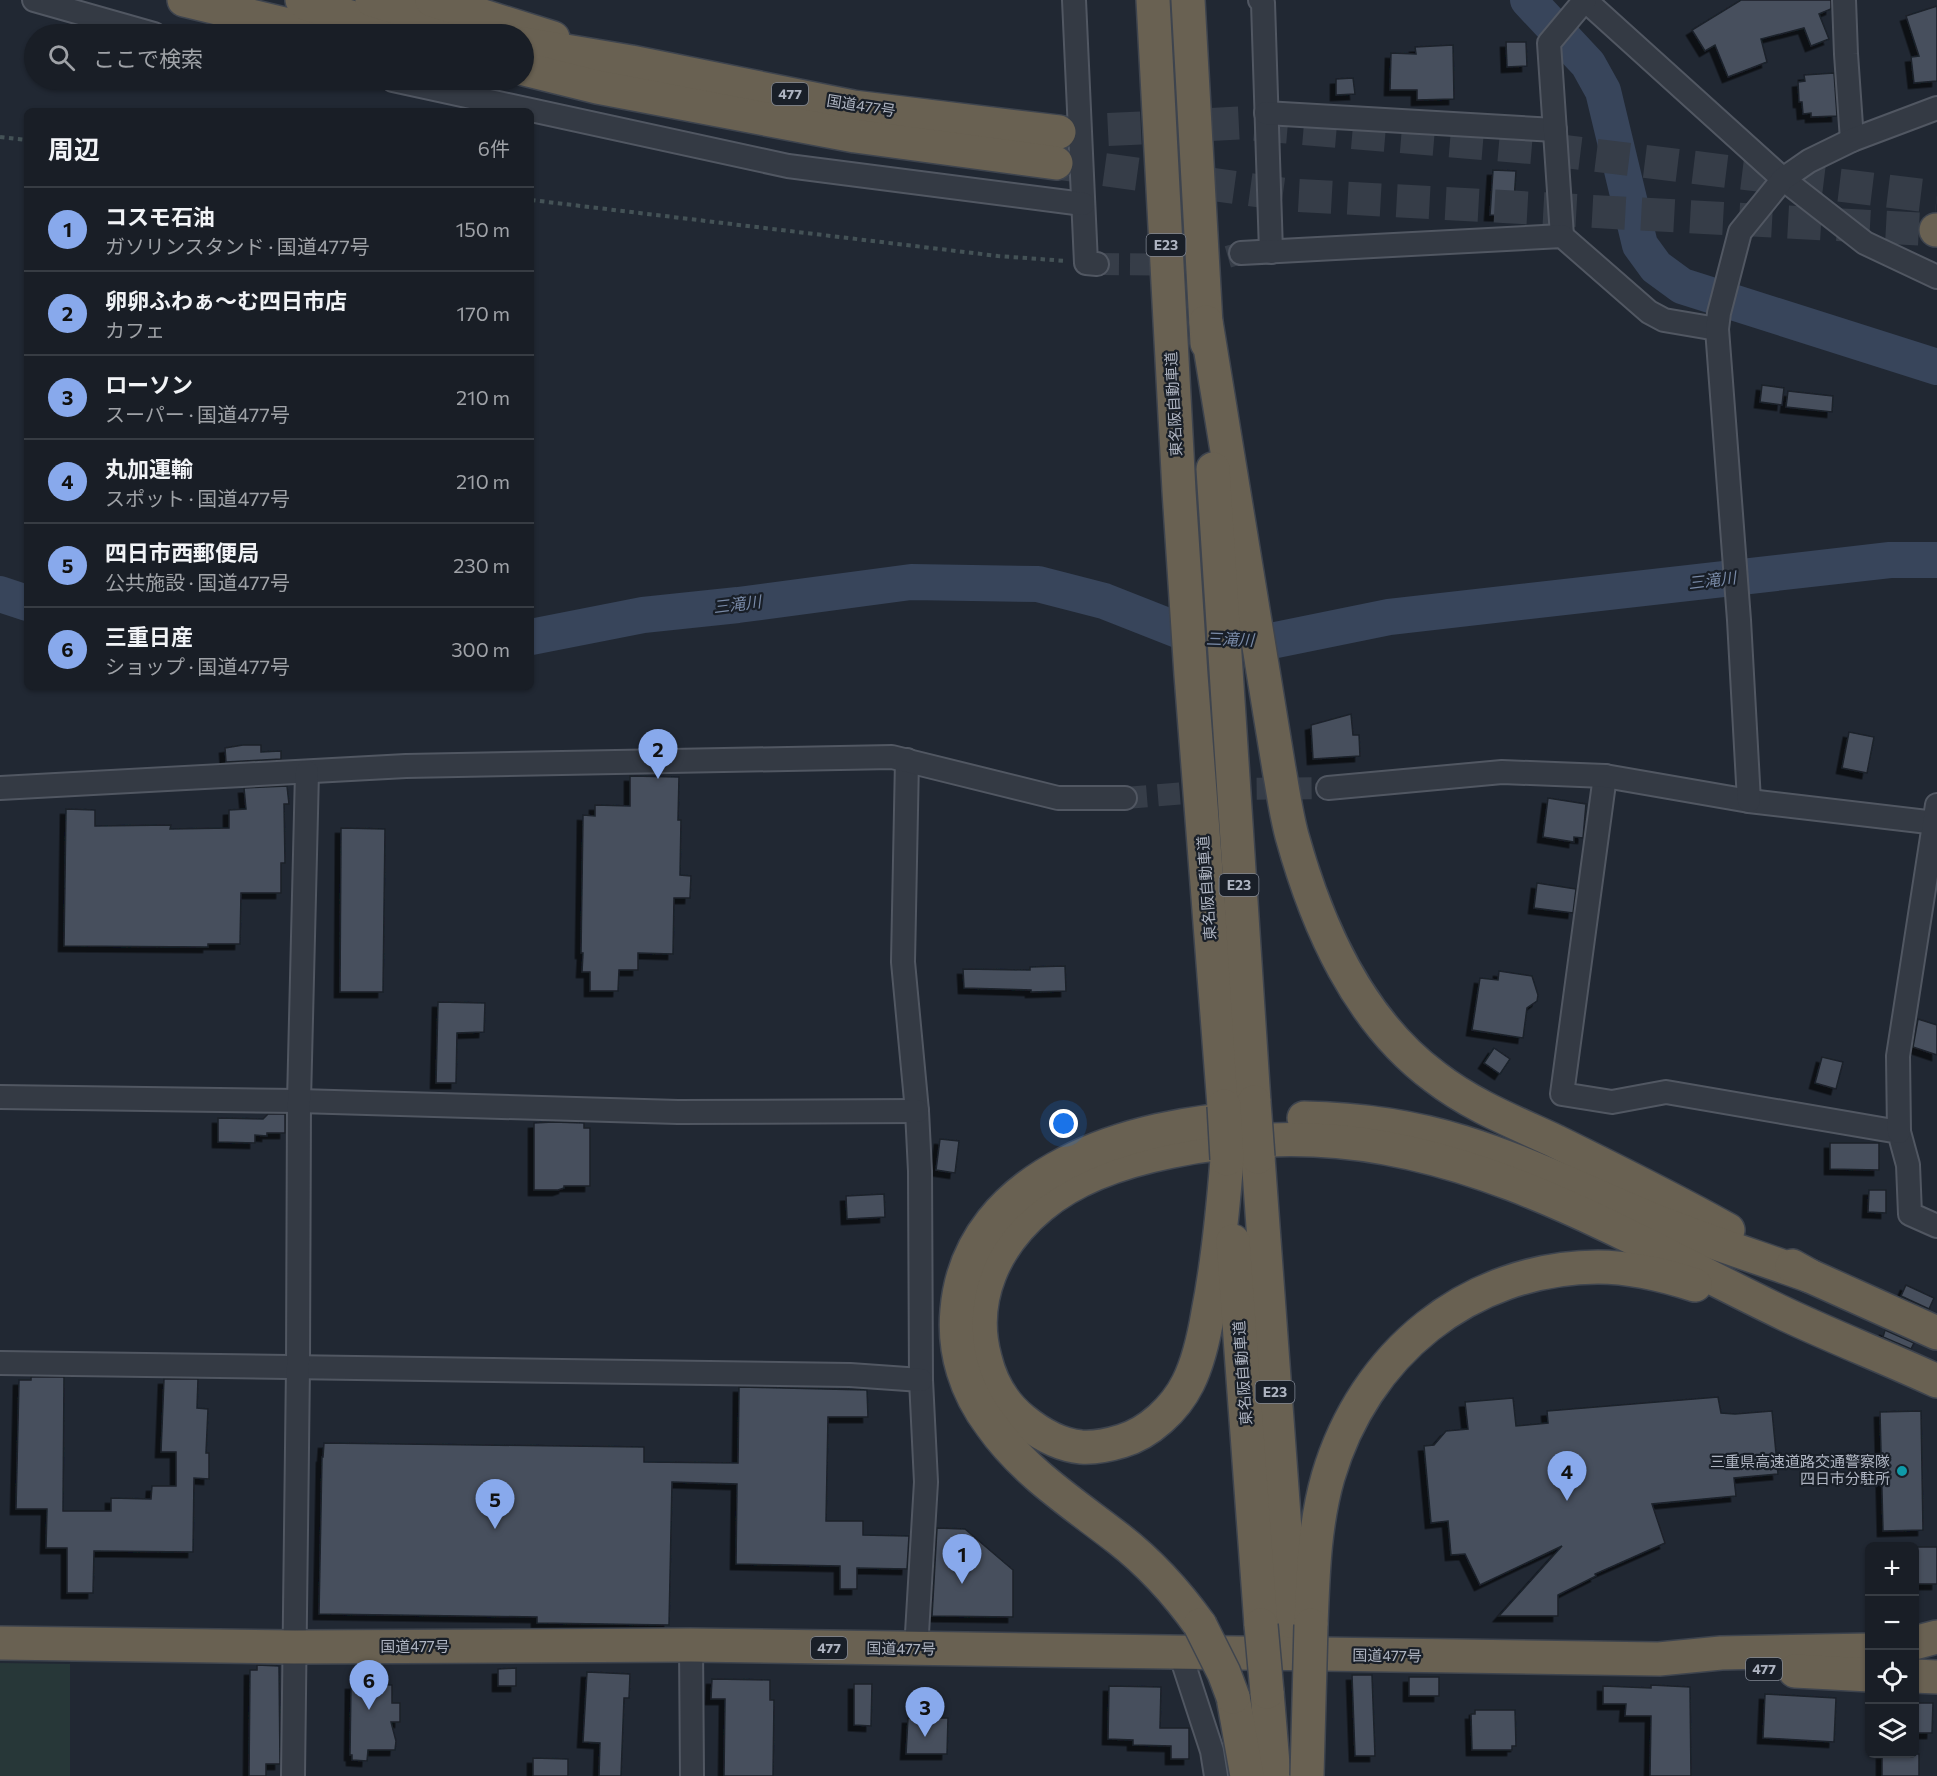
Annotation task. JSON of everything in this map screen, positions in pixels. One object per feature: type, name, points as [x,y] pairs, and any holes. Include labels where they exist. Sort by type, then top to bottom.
[{"type":"highway","points":[[184,0],[284,24]]},
{"type":"highway","points":[[302,0],[307,4],[374,24]]},
{"type":"highway","points":[[372,0],[451,24]]},
{"type":"highway","name":"477","points":[[432,0],[509,24]]},
{"type":"highway","name":"東名阪自動車道","points":[[1153,0],[1191,675],[1239,1104],[1303,1776]]},
{"type":"highway","name":"東名阪自動車道","points":[[1188,0],[1206,322],[1225,492],[1225,668],[1239,1104]]},
{"type":"highway","name":"477","points":[[534,32],[631,62]]},
{"type":"highway","name":"国道477号","points":[[534,46],[631,62],[1057,148],[855,136],[597,87],[534,71]]},
{"type":"highway","name":"477","points":[[534,82],[556,87],[597,87]]},
{"type":"highway","points":[[1225,492],[1263,668],[1292,835],[1327,937],[1362,1000],[1410,1057],[1435,1078],[1461,1095],[1664,1194],[1810,1276]]},
{"type":"highway","points":[[1248,1776],[1233,1697],[1213,1648],[1200,1625],[1174,1591],[1144,1561],[1041,1479],[1015,1453],[975,1403],[964,1375],[957,1348],[956,1320],[958,1291],[968,1262],[981,1236],[1000,1211],[1048,1172],[1107,1145],[1178,1128],[1249,1119],[1328,1119],[1372,1122],[1419,1131],[1473,1146],[1549,1175],[1653,1220],[1810,1276],[1937,1333]]},
{"type":"highway","points":[[1243,1158],[1220,1248],[1198,1361],[1186,1388],[1170,1408],[1153,1424],[1132,1438],[1107,1445],[1081,1447],[1058,1441],[1036,1430],[1018,1416],[1002,1399],[990,1376],[982,1349],[979,1321],[982,1297],[990,1272],[1001,1250],[1019,1227],[1034,1212],[1065,1190],[1095,1174],[1130,1161],[1240,1142],[1315,1140],[1386,1148],[1466,1168],[1546,1198],[1663,1252],[1788,1316],[1937,1381]]},
{"type":"highway","points":[[1308,1776],[1288,1626],[1314,1550],[1319,1512],[1329,1476],[1354,1412],[1379,1375],[1418,1333],[1445,1312],[1474,1296],[1533,1274],[1599,1267],[1662,1274],[1788,1316]]},
{"type":"highway","name":"東名阪自動車道","points":[[1274,1776],[1267,1692],[1288,1626]]},
{"type":"highway","points":[[1919,1642],[1937,1637]]},
{"type":"highway","name":"国道477号","points":[[0,1643],[294,1647],[691,1645],[1659,1659],[1720,1666],[1865,1675]]},
{"type":"highway","points":[[1919,1649],[1937,1649]]},
{"type":"highway","name":"国道477号","points":[[1659,1659],[1721,1653],[1865,1650]]},
{"type":"highway","points":[[1919,1676],[1937,1677]]},
{"type":"street","points":[[34,0],[119,24]]},
{"type":"street","points":[[1074,0],[1083,204],[1092,263]]},
{"type":"street","points":[[1260,0],[1263,3],[1271,252]]},
{"type":"street","points":[[1844,0],[1852,140]]},
{"type":"street","points":[[1562,236],[1549,42],[1581,5],[1783,178],[1865,243],[1937,277]]},
{"type":"street","points":[[439,90],[522,108]]},
{"type":"street","points":[[1749,801],[1740,620],[1718,321],[1740,232],[1783,178],[1809,160],[1852,140],[1937,108]]},
{"type":"street","points":[[534,111],[788,166],[1083,204]]},
{"type":"street","points":[[1266,113],[1555,130]]},
{"type":"street","points":[[1242,253],[1562,236],[1649,312],[1664,320],[1718,321]]},
{"type":"street","points":[[0,788],[406,766],[892,757],[1058,798],[1125,798]]},
{"type":"street","points":[[907,760],[903,962],[917,1111],[920,1171],[921,1380],[926,1482],[916,1650]]},
{"type":"street","points":[[292,1776],[299,1101],[307,772]]},
{"type":"street","points":[[1328,788],[1502,772],[1605,776],[1749,801],[1936,817],[1898,1056],[1899,1132],[1908,1165],[1910,1214],[1937,1227]]},
{"type":"street","points":[[1605,776],[1563,1094],[1612,1102],[1666,1092],[1899,1132]]},
{"type":"street","points":[[0,1097],[299,1101],[678,1112],[917,1111]]},
{"type":"street","points":[[0,1363],[850,1375],[921,1380]]},
{"type":"street","points":[[691,1645],[692,1776]]},
{"type":"street","points":[[1180,1653],[1212,1751],[1216,1776]]},
{"type":"path","points":[[0,137],[24,140]]},
{"type":"path","points":[[534,200],[998,256],[1092,263]]},
{"type":"shaded area","points":[[0,1663],[70,1664],[70,1776],[0,1776]]},
{"type":"building","points":[[1741,0],[1831,0],[1831,9],[1819,14],[1829,39],[1811,46],[1804,28],[1761,39],[1767,62],[1728,77],[1715,45],[1705,51],[1692,30]]},
{"type":"building","points":[[1937,6],[1937,81],[1914,83],[1911,57],[1919,56],[1906,16]]},
{"type":"building","points":[[1506,42],[1526,42],[1527,66],[1507,67]]},
{"type":"building","points":[[1453,45],[1454,99],[1417,100],[1417,90],[1390,90],[1391,53],[1416,54],[1415,47]]},
{"type":"building","points":[[1834,73],[1837,116],[1811,117],[1811,113],[1803,114],[1802,102],[1799,102],[1798,82],[1805,81],[1804,75]]},
{"type":"building","points":[[1353,78],[1355,94],[1336,95],[1336,79]]},
{"type":"building","points":[[1493,170],[1516,171],[1513,216],[1490,215]]},
{"type":"building","points":[[1762,385],[1784,388],[1782,405],[1760,402]]},
{"type":"building","points":[[1788,391],[1833,396],[1832,412],[1786,407]]},
{"type":"building","points":[[1351,714],[1353,735],[1359,735],[1360,756],[1313,759],[1311,725]]},
{"type":"building","points":[[1849,732],[1874,737],[1867,773],[1842,768]]},
{"type":"building","points":[[261,745],[261,752],[281,751],[281,759],[226,762],[225,748]]},
{"type":"building","points":[[630,776],[679,777],[680,875],[691,876],[690,898],[674,898],[673,954],[638,953],[638,970],[619,970],[618,991],[590,991],[590,972],[582,972],[583,953],[581,953],[583,815],[595,816],[595,805],[630,806]]},
{"type":"building","points":[[287,786],[289,804],[284,804],[285,863],[281,863],[281,893],[241,893],[240,944],[208,944],[208,947],[64,946],[66,809],[95,810],[95,826],[171,825],[170,829],[229,828],[229,810],[246,809],[244,788]]},
{"type":"building","points":[[1548,798],[1586,804],[1583,838],[1574,837],[1574,842],[1543,837]]},
{"type":"building","points":[[341,828],[385,829],[383,992],[340,992]]},
{"type":"building","points":[[1537,883],[1576,889],[1573,913],[1534,908]]},
{"type":"building","points":[[1065,966],[1066,991],[1031,992],[1031,990],[964,988],[963,969],[1030,970],[1030,967]]},
{"type":"building","points":[[1499,971],[1532,976],[1538,995],[1537,1001],[1527,1008],[1523,1038],[1472,1030],[1480,978],[1498,980]]},
{"type":"building","points":[[438,1002],[485,1003],[484,1032],[457,1033],[456,1083],[436,1083]]},
{"type":"building","points":[[1918,1019],[1937,1025],[1937,1055],[1913,1047]]},
{"type":"building","points":[[1494,1048],[1510,1059],[1500,1074],[1484,1063]]},
{"type":"building","points":[[1822,1057],[1843,1062],[1836,1089],[1815,1083]]},
{"type":"building","points":[[268,1114],[285,1114],[285,1133],[255,1135],[255,1143],[218,1142],[218,1118],[263,1119]]},
{"type":"building","points":[[534,1123],[584,1123],[584,1128],[590,1128],[590,1186],[564,1186],[558,1190],[534,1190]]},
{"type":"building","points":[[940,1139],[959,1141],[955,1173],[936,1170]]},
{"type":"building","points":[[1830,1143],[1879,1143],[1879,1170],[1830,1169]]},
{"type":"building","points":[[1869,1190],[1886,1190],[1886,1213],[1868,1212]]},
{"type":"building","points":[[884,1194],[885,1217],[847,1219],[846,1196]]},
{"type":"building","points":[[1906,1285],[1934,1298],[1929,1309],[1901,1296]]},
{"type":"building","points":[[1885,1330],[1914,1343],[1911,1349],[1883,1337]]},
{"type":"building","points":[[31,1377],[64,1377],[63,1511],[111,1511],[111,1498],[151,1499],[152,1486],[176,1486],[176,1452],[161,1452],[164,1379],[198,1379],[197,1408],[208,1409],[206,1453],[209,1453],[209,1479],[194,1478],[193,1552],[94,1551],[93,1593],[67,1593],[67,1548],[46,1548],[47,1509],[16,1509],[19,1380],[31,1380]]},
{"type":"building","points":[[739,1387],[867,1390],[868,1417],[828,1417],[826,1521],[863,1521],[863,1535],[909,1536],[907,1569],[857,1568],[857,1589],[840,1589],[840,1566],[736,1564],[737,1484],[672,1482],[669,1625],[537,1623],[537,1617],[319,1614],[324,1443],[644,1447],[644,1462],[738,1463]]},
{"type":"building","points":[[1718,1397],[1721,1413],[1772,1411],[1778,1474],[1734,1478],[1736,1496],[1652,1504],[1665,1543],[1595,1574],[1596,1576],[1558,1595],[1558,1616],[1499,1616],[1562,1546],[1480,1585],[1465,1554],[1451,1555],[1448,1521],[1431,1523],[1424,1446],[1434,1445],[1446,1431],[1468,1429],[1465,1402],[1513,1398],[1516,1426],[1548,1423],[1547,1411]]},
{"type":"building","name":"三重県高速道路交通警察隊 四日市分駐所","points":[[1921,1411],[1923,1530],[1883,1531],[1880,1412]]},
{"type":"building","points":[[937,1528],[965,1529],[1013,1570],[1013,1617],[932,1616]]},
{"type":"building","points":[[1919,1547],[1937,1547],[1937,1584],[1919,1584]]},
{"type":"building","points":[[257,1665],[279,1666],[280,1764],[266,1764],[266,1776],[249,1776],[250,1670],[257,1670]]},
{"type":"building","points":[[516,1668],[516,1686],[498,1686],[498,1669]]},
{"type":"building","points":[[587,1672],[630,1674],[629,1698],[624,1698],[621,1776],[599,1776],[600,1743],[583,1742]]},
{"type":"building","points":[[1352,1675],[1372,1675],[1375,1756],[1355,1756]]},
{"type":"building","points":[[1409,1677],[1439,1677],[1439,1696],[1409,1696]]},
{"type":"building","points":[[712,1679],[770,1680],[770,1700],[774,1700],[773,1776],[724,1776],[725,1699],[711,1699]]},
{"type":"building","points":[[351,1684],[392,1685],[392,1703],[400,1703],[400,1722],[391,1722],[396,1741],[395,1750],[368,1750],[367,1761],[352,1760],[352,1755],[350,1755]]},
{"type":"building","points":[[854,1684],[872,1684],[871,1726],[854,1725]]},
{"type":"building","points":[[1651,1685],[1690,1687],[1691,1776],[1650,1776],[1651,1716],[1625,1716],[1626,1704],[1603,1704],[1603,1686],[1651,1688]]},
{"type":"building","points":[[1109,1686],[1161,1687],[1160,1728],[1189,1728],[1189,1759],[1171,1759],[1171,1746],[1133,1745],[1133,1740],[1108,1739]]},
{"type":"building","points":[[1765,1694],[1836,1698],[1834,1742],[1763,1738]]},
{"type":"building","points":[[1919,1703],[1933,1703],[1932,1733],[1919,1733]]},
{"type":"building","points":[[1475,1710],[1515,1710],[1516,1746],[1512,1746],[1512,1750],[1472,1750],[1471,1714],[1475,1714]]},
{"type":"building","points":[[908,1718],[948,1718],[947,1754],[906,1754]]},
{"type":"building","points":[[533,1758],[568,1759],[568,1776],[533,1776]]},
{"type":"building","points":[[1882,1758],[1919,1758],[1919,1776],[1882,1776]]},
{"type":"waterway","points":[[1528,0],[1588,64],[1603,91],[1640,245],[1656,267],[1682,286],[1937,367]]},
{"type":"waterway","name":"三滝川","points":[[534,636],[643,615],[911,582],[1038,584],[1104,601],[1198,638],[1271,641],[1389,617],[1890,560],[1937,560]]},
{"type":"waterway","name":"三滝川","points":[[0,594],[24,602]]},
{"type":"tunnel","points":[[1059,132],[1239,123],[1536,148],[1937,197]]},
{"type":"tunnel","points":[[1056,163],[1290,195],[1936,230]]},
{"type":"tunnel","points":[[1097,264],[1200,265],[1241,253]]},
{"type":"tunnel","points":[[1125,798],[1235,789],[1328,788]]},
{"type":"place","name":"卵卵ふわぁ～む四日市店","points":[[658,779]]},
{"type":"place","name":"三重県高速道路交通警察隊 四日市分駐所","points":[[1902,1471]]},
{"type":"place","name":"丸加運輸","points":[[1567,1501]]},
{"type":"place","name":"四日市西郵便局","points":[[495,1529]]},
{"type":"place","name":"コスモ石油","points":[[962,1584]]},
{"type":"place","name":"三重日産","points":[[369,1710]]},
{"type":"place","name":"ローソン","points":[[925,1737]]}]
